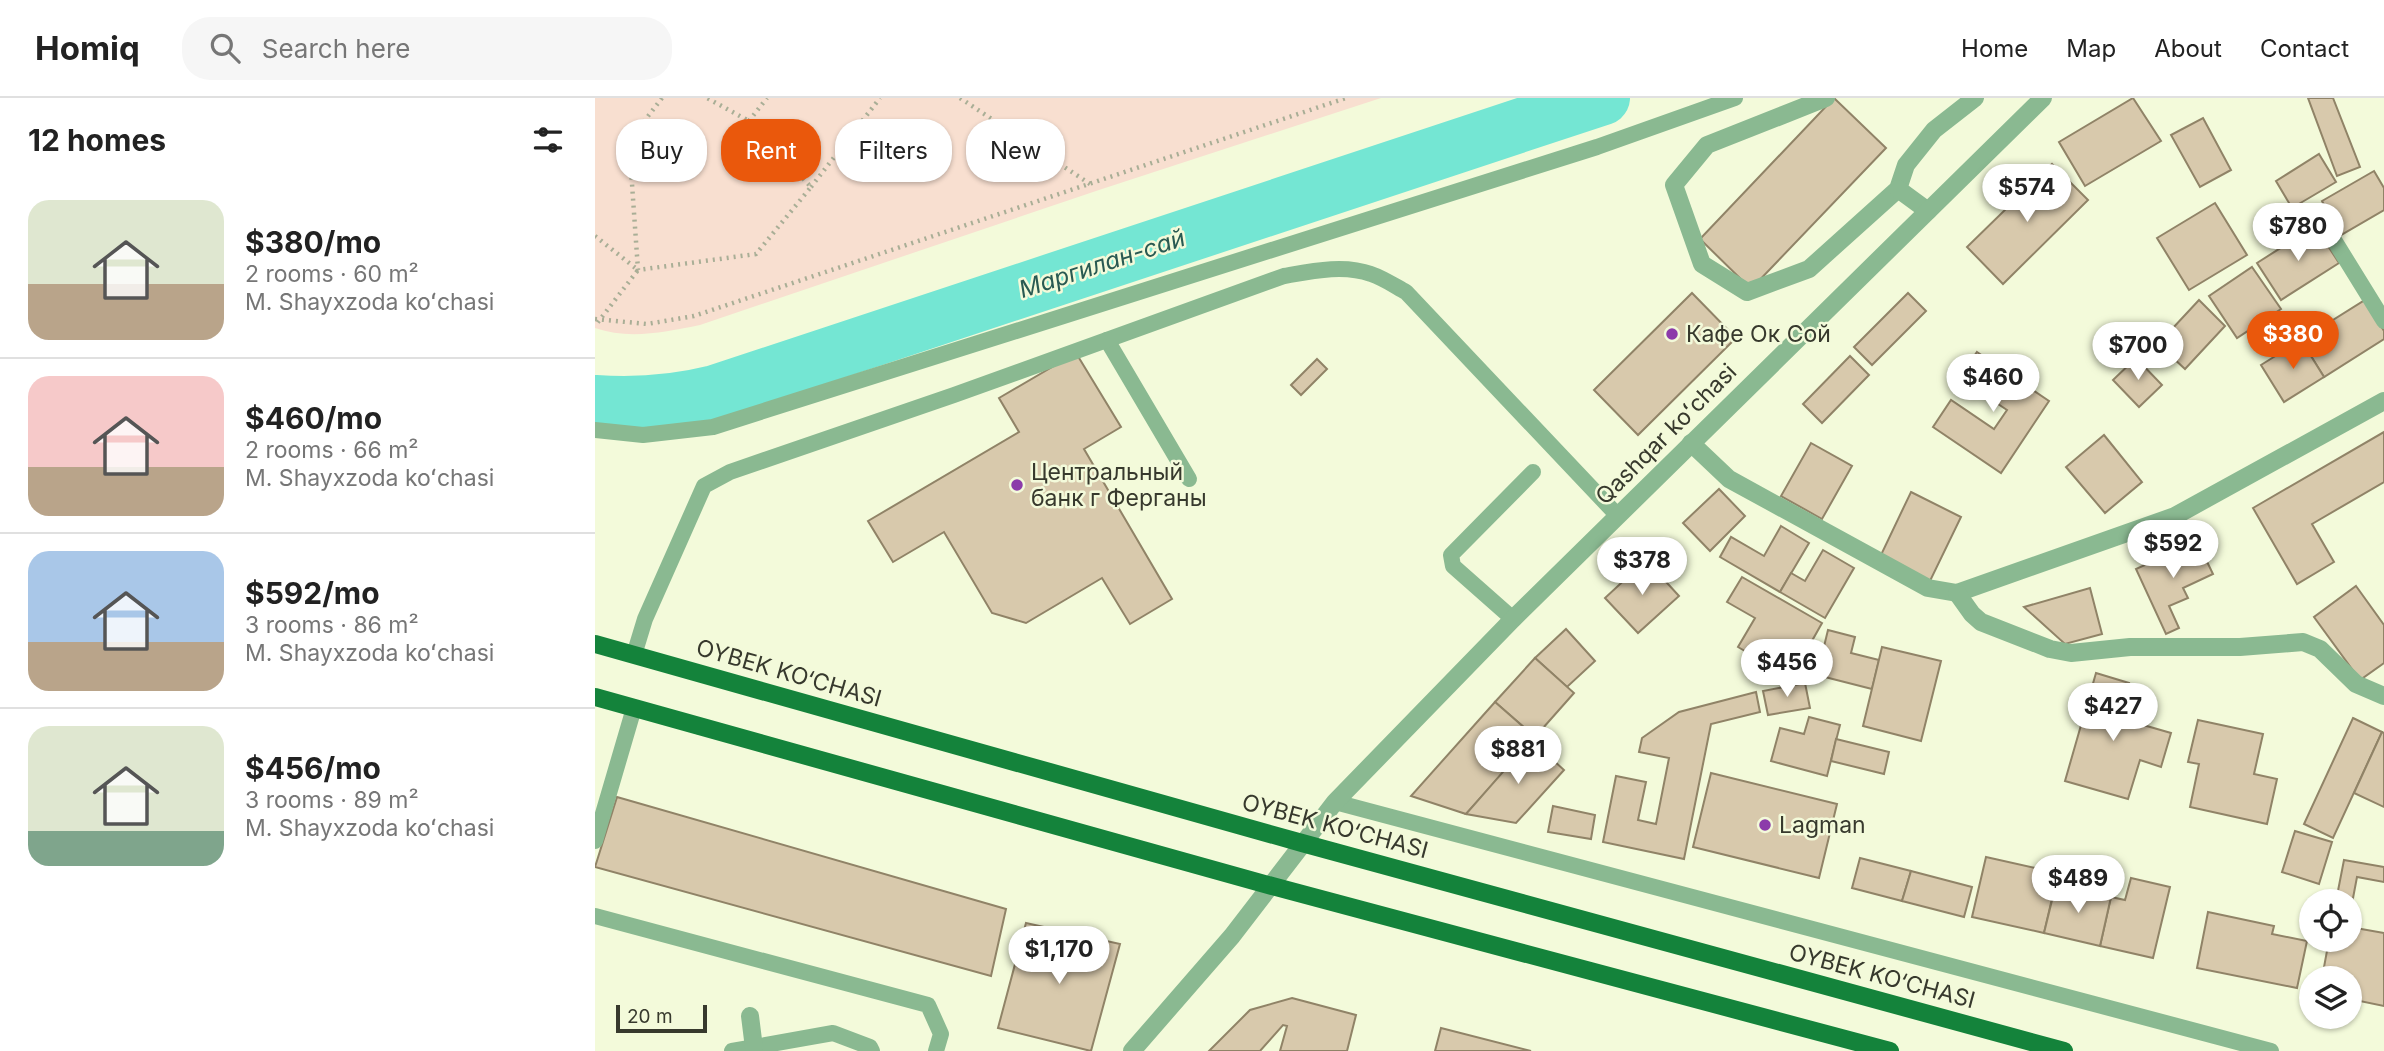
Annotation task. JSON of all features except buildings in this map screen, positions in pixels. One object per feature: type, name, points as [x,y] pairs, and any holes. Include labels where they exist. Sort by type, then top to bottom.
[{"type":"main road","name":"OYBEK KO‘CHASI","points":[[595,644],[1302,843],[2064,1051]]},
{"type":"main road","points":[[595,697],[1272,886],[1890,1051]]},
{"type":"street","points":[[1826,98],[1707,145],[1674,185],[1702,264],[1747,292],[1809,269],[1898,189],[1906,165],[1934,130],[1975,98]]},
{"type":"street","name":"Qashqar koʻchasi","points":[[1132,1051],[1232,936],[1335,802],[1513,619],[2043,98]]},
{"type":"street","points":[[1898,189],[1928,211]]},
{"type":"street","points":[[1691,443],[1729,479],[1929,588],[1957,593],[2175,516],[2384,401]]},
{"type":"street","points":[[1957,593],[1981,622],[2050,649],[2071,653],[2130,647],[2240,647],[2303,642],[2320,649],[2356,684],[2384,696]]},
{"type":"street","points":[[750,1016],[754,1048]]},
{"type":"lane","points":[[595,430],[643,435],[713,427],[1597,146],[1735,98]]},
{"type":"lane","points":[[2321,219],[2384,321]]},
{"type":"lane","points":[[634,655],[645,619],[705,486],[730,472],[1284,276],[1347,269],[1371,274],[1406,292],[1618,516]]},
{"type":"lane","points":[[1107,340],[1189,478]]},
{"type":"lane","points":[[1513,619],[1453,566],[1451,555],[1533,472]]},
{"type":"lane","points":[[595,841],[634,708]]},
{"type":"lane","points":[[1335,802],[2271,1051]]},
{"type":"lane","points":[[595,916],[928,1005],[941,1034],[936,1051]]},
{"type":"lane","points":[[732,1051],[784,1047],[833,1033],[870,1047],[872,1051]]},
{"type":"path","points":[[597,322],[638,270],[629,141],[662,98]]},
{"type":"path","points":[[707,98],[745,119]]},
{"type":"path","points":[[751,119],[767,98]]},
{"type":"path","points":[[595,236],[638,270],[756,254],[880,98]]},
{"type":"path","points":[[960,98],[1090,184]]},
{"type":"path","points":[[597,322],[647,324],[694,316],[1346,98]]},
{"type":"path","points":[[806,182],[811,187]]},
{"type":"shaded area","points":[[595,98],[1381,98],[700,325],[634,334],[595,328]]},
{"type":"waterway","name":"Маргилан-сай","points":[[595,402],[656,402],[715,392],[1603,98]]},
{"type":"place","name":"Кафе Ок Сой","points":[[1672,334]]},
{"type":"place","name":"Центральный банк г Ферганы","points":[[1017,485]]},
{"type":"place","name":"Lagman","points":[[1765,825]]}]
